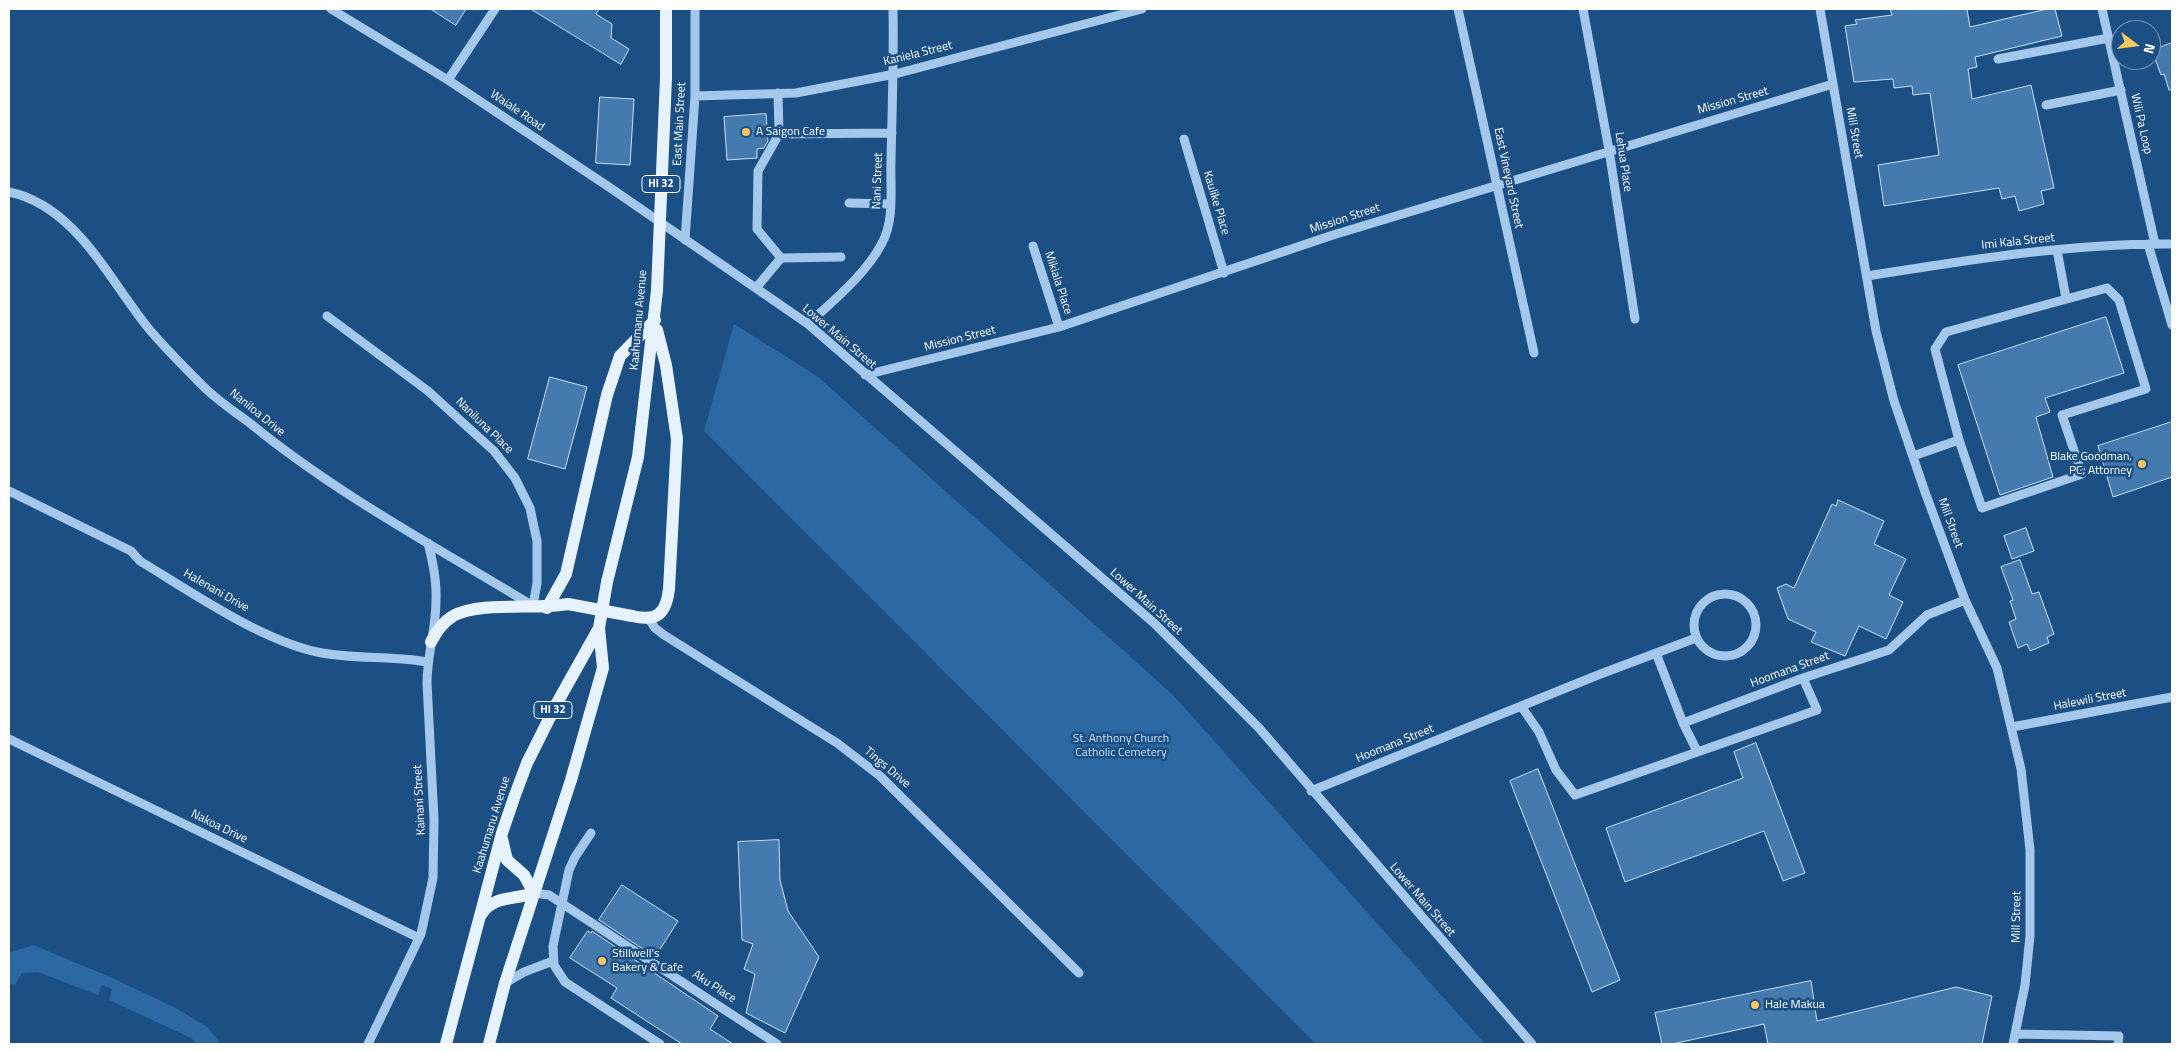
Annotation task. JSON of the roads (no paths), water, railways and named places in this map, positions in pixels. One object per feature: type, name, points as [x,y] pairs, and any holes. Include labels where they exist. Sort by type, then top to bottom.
[{"type":"main road","name":"Kaahumanu Avenue","points":[[489,1044],[505,983],[571,780],[603,668],[600,628],[607,582],[638,457],[655,320],[666,78],[666,9]]},
{"type":"main road","points":[[547,608],[566,574],[607,395],[620,356],[655,320]]},
{"type":"main road","points":[[431,642],[443,625],[455,616],[484,609],[533,606],[547,608],[568,604],[641,618],[661,612],[667,600],[677,439],[666,365],[655,320]]},
{"type":"main road","name":"Kaahumanu Avenue","points":[[446,1044],[502,833],[527,763],[557,703],[600,628]]},
{"type":"main road","points":[[480,916],[487,907],[499,900],[517,899],[534,893],[524,875],[513,867],[505,856],[502,833]]},
{"type":"street","name":"Waiale Road","points":[[331,9],[448,80],[685,240]]},
{"type":"street","points":[[448,80],[496,9]]},
{"type":"street","name":"East Main Street","points":[[685,240],[695,96],[695,9]]},
{"type":"street","name":"Nani Street","points":[[808,324],[836,299],[882,245],[886,236],[890,204],[894,74],[892,9]]},
{"type":"street","name":"Kaniela Street","points":[[695,96],[796,93],[894,74],[1142,9]]},
{"type":"street","name":"East Vineyard Street","points":[[1458,9],[1534,353]]},
{"type":"street","name":"Lehua Place","points":[[1583,9],[1609,150],[1635,319]]},
{"type":"street","name":"Mill Street","points":[[1820,9],[1876,330],[1913,456],[1965,600],[1997,668],[2021,769],[2030,850],[2030,936],[2025,985],[2013,1044]]},
{"type":"street","name":"Wili Pa Loop","points":[[2102,9],[2121,90],[2151,244],[2172,325]]},
{"type":"street","points":[[1998,59],[2109,38]]},
{"type":"street","name":"Mission Street","points":[[865,375],[1059,327],[1333,235],[1496,184],[1833,84]]},
{"type":"street","points":[[2046,105],[2121,90]]},
{"type":"street","points":[[778,93],[779,134],[758,171],[757,229],[781,258]]},
{"type":"street","points":[[779,134],[892,133]]},
{"type":"street","name":"Kaulike Place","points":[[1184,139],[1224,273]]},
{"type":"street","name":"Naniloa Drive","points":[[9,192],[38,202],[58,216],[80,236],[149,329],[203,386],[288,454],[356,500],[533,606]]},
{"type":"street","points":[[849,203],[890,204]]},
{"type":"street","name":"Lower Main Street","points":[[685,240],[808,324],[1154,623],[1258,728],[1532,1044]]},
{"type":"street","name":"Imi Kala Street","points":[[1867,276],[1975,259],[2057,250],[2105,245],[2172,244]]},
{"type":"street","name":"Mikiala Place","points":[[1033,246],[1059,327]]},
{"type":"street","points":[[2057,250],[2066,298]]},
{"type":"street","points":[[756,288],[781,258],[842,257]]},
{"type":"street","points":[[2107,288],[2119,300],[2146,389],[2062,415],[2082,474],[1982,508],[1959,440],[1935,349],[1946,332],[2066,298],[2107,288]]},
{"type":"street","name":"Naniluna Place","points":[[327,316],[428,390],[494,451],[515,478],[530,508],[537,541],[537,583],[533,606]]},
{"type":"street","points":[[1913,456],[1959,440]]},
{"type":"street","name":"Halenani Drive","points":[[9,491],[131,551],[140,560],[233,617],[294,646],[317,652],[358,658],[402,658],[427,662]]},
{"type":"street","name":"Kainani Street","points":[[368,1044],[419,938],[428,906],[435,849],[427,662],[435,616],[436,582],[428,543]]},
{"type":"street","points":[[1727,594],[1745,602],[1752,609],[1756,629],[1747,647],[1739,653],[1723,657],[1715,655],[1707,651],[1696,638],[1694,630],[1696,613],[1708,599],[1727,594]]},
{"type":"street","name":"Hoomana Street","points":[[1683,723],[1803,678],[1889,650],[1927,615],[1965,600]]},
{"type":"street","name":"Tings Drive","points":[[641,618],[664,635],[837,743],[880,776],[1079,973]]},
{"type":"street","name":"Hoomana Street","points":[[1311,791],[1696,638]]},
{"type":"street","points":[[1656,653],[1683,723],[1697,751]]},
{"type":"street","points":[[1521,706],[1539,732],[1556,770],[1576,795],[1817,710],[1803,678]]},
{"type":"street","name":"Halewili Street","points":[[2012,727],[2172,698]]},
{"type":"street","name":"Nakoa Drive","points":[[9,739],[419,938]]},
{"type":"street","points":[[591,833],[575,857],[561,903],[552,946],[553,961],[565,982],[660,1044]]},
{"type":"street","name":"Aku Place","points":[[534,893],[549,896],[561,903],[777,1044]]},
{"type":"street","points":[[505,983],[524,972],[553,961]]},
{"type":"street","points":[[2015,1034],[2118,1036],[2118,1044]]},
{"type":"place","name":"A Saigon Cafe","points":[[746,132]]},
{"type":"place","name":"Blake Goodman, PC, Attorney","points":[[2142,464]]},
{"type":"place","name":"Stillwell's Bakery & Cafe","points":[[602,961]]},
{"type":"place","name":"Hale Makua","points":[[1755,1005]]},
{"type":"park label","name":"St. Anthony Church Catholic Cemetery","points":[[1121,746]]}]
